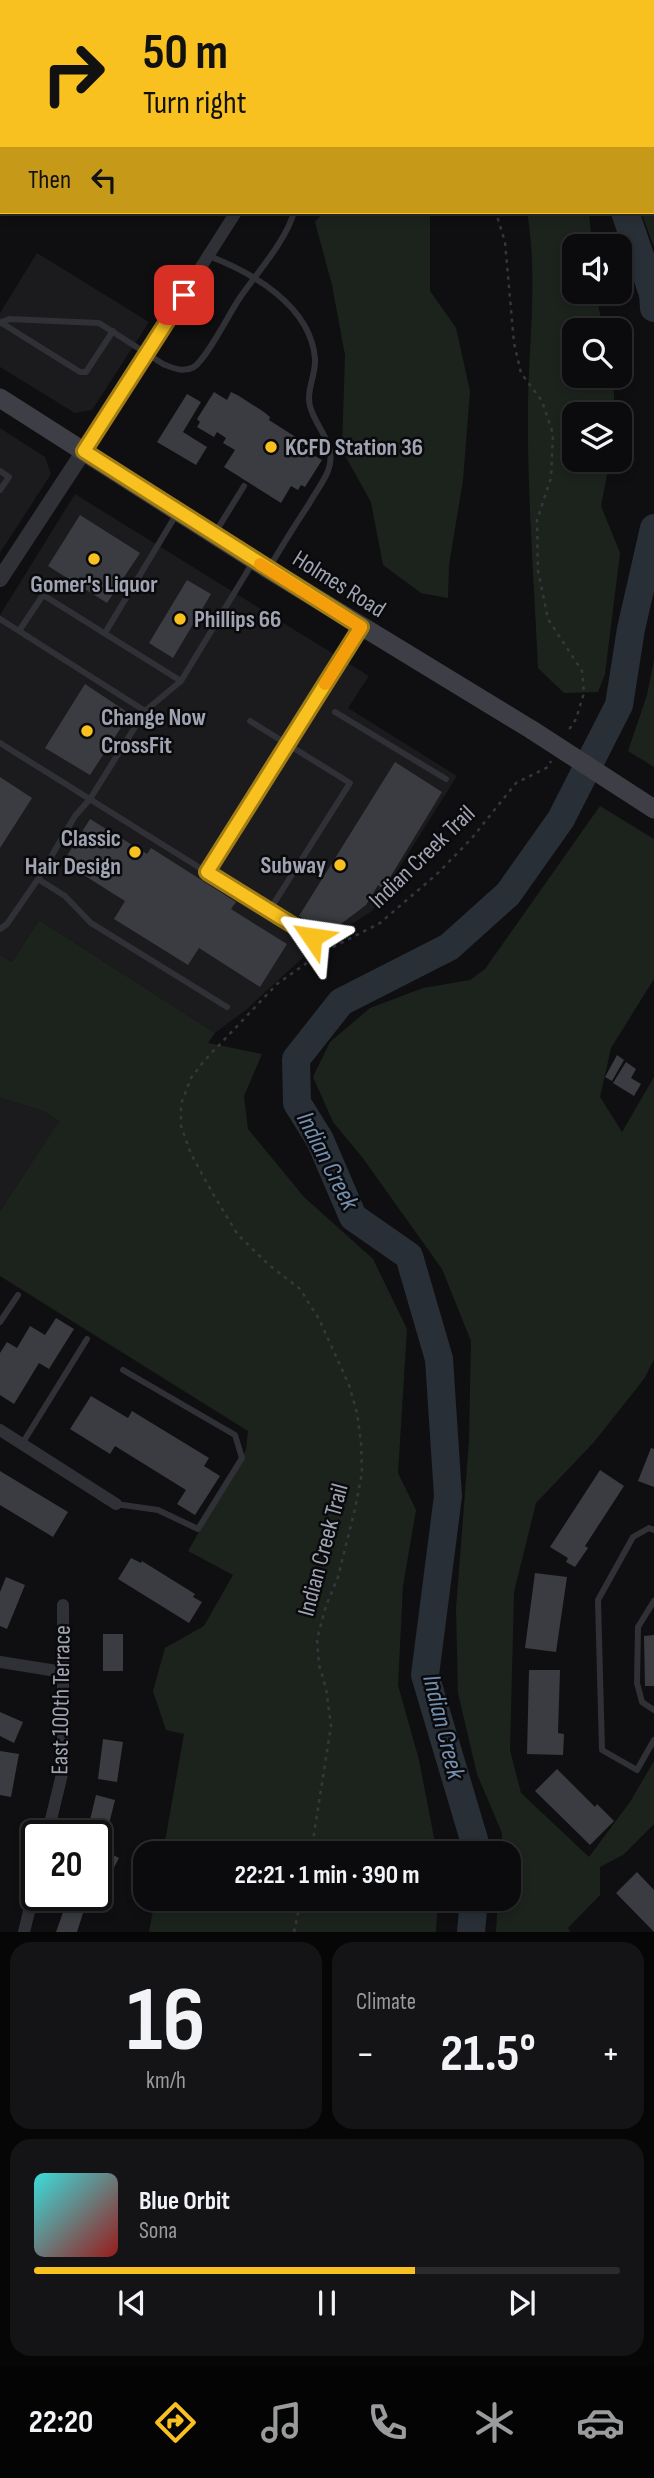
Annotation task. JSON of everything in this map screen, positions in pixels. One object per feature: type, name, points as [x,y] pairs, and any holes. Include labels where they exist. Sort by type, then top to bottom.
[{"type":"main road","name":"Holmes Road","points":[[0,398],[261,565],[532,730],[654,809]]},
{"type":"street","points":[[0,579],[235,214]]},
{"type":"street","points":[[0,1430],[116,1504]]},
{"type":"street","name":"East 100th Terrace","points":[[51,1820],[63,1770],[63,1605]]},
{"type":"street","points":[[0,1662],[63,1672]]},
{"type":"street","points":[[24,1932],[29,1911]]},
{"type":"lane","points":[[0,322],[9,319],[99,323],[147,354],[174,369],[183,370],[197,364],[285,232],[293,214]]},
{"type":"lane","points":[[0,929],[38,879],[75,816],[90,799],[145,711],[181,681],[329,469],[329,442],[310,406],[309,391],[315,358],[309,334],[298,314],[255,278],[209,256]]},
{"type":"lane","points":[[0,322],[80,372],[86,372],[113,331]]},
{"type":"lane","points":[[0,471],[9,477],[0,490]]},
{"type":"lane","points":[[214,534],[244,485]]},
{"type":"lane","points":[[105,633],[178,512]]},
{"type":"lane","points":[[19,631],[43,595],[181,681]]},
{"type":"lane","points":[[0,619],[145,711]]},
{"type":"lane","points":[[207,872],[361,627]]},
{"type":"lane","points":[[335,712],[446,779]]},
{"type":"lane","points":[[250,721],[350,783],[269,911]]},
{"type":"lane","points":[[0,743],[312,937]]},
{"type":"lane","points":[[38,879],[65,896],[91,923],[227,1007]]},
{"type":"lane","points":[[0,1322],[18,1295]]},
{"type":"lane","points":[[22,1444],[87,1339]]},
{"type":"lane","points":[[116,1504],[158,1510],[198,1530],[243,1458],[235,1436],[124,1370]]},
{"type":"lane","points":[[654,1530],[649,1528],[634,1537],[598,1601],[603,1749],[636,1770],[654,1740]]},
{"type":"lane","points":[[654,1601],[638,1628],[637,1683],[642,1703],[654,1710]]},
{"type":"path","points":[[494,214],[505,242],[514,343],[521,373],[542,401],[553,434],[551,478],[537,520],[537,571],[548,619],[582,671],[584,693],[576,719],[569,731]]},
{"type":"path","name":"Indian Creek Trail","points":[[313,1841],[331,1726],[326,1688],[319,1665],[317,1639],[338,1577],[362,1473],[357,1413],[349,1385],[319,1319],[300,1289],[268,1265],[238,1235],[213,1194],[191,1154],[180,1126],[181,1104],[191,1078],[204,1061],[277,984],[318,956],[380,923],[437,874],[472,838],[516,783],[548,767],[555,755]]},
{"type":"path","points":[[294,1932],[298,1911]]},
{"type":"shaded area","points":[[321,214],[430,214],[430,291],[456,328],[470,391],[463,480],[449,565],[448,598],[421,593],[383,565],[371,502],[342,450],[345,355],[332,285],[315,222]]},
{"type":"shaded area","points":[[527,214],[589,214],[591,234],[562,234],[562,304],[598,304],[601,318],[562,318],[562,388],[614,388],[614,402],[562,402],[562,472],[608,472],[601,506],[620,553],[605,674],[598,692],[564,693],[538,668],[528,405],[532,260]]},
{"type":"shaded area","points":[[642,214],[654,214],[654,247]]},
{"type":"shaded area","points":[[37,253],[149,322],[92,410],[75,413],[0,367],[0,313]]},
{"type":"shaded area","points":[[0,428],[45,457],[51,474],[0,553]]},
{"type":"shaded area","points":[[75,494],[369,676],[348,708],[457,776],[372,911],[309,952],[247,1009],[215,1033],[39,920],[12,962],[0,955],[0,615]]},
{"type":"shaded area","points":[[654,660],[654,767],[628,751],[647,695]]},
{"type":"shaded area","points":[[600,806],[654,839],[654,979],[611,1048],[600,1097],[622,1132],[654,1077],[654,1359],[644,1379],[594,1442],[536,1503],[514,1592],[510,1750],[521,1793],[589,1857],[630,1802],[654,1761],[654,1824],[623,1855],[600,1867],[600,1895],[568,1928],[570,1932],[496,1932],[497,1911],[521,1911],[521,1841],[502,1841],[502,1833],[477,1774],[458,1693],[456,1609],[469,1441],[471,1341],[442,1269],[362,1157],[333,1122],[313,1077],[330,1042],[370,1008],[423,988],[470,980],[485,969]]},
{"type":"shaded area","points":[[39,920],[215,1033],[208,1043],[262,1054],[244,1096],[248,1129],[304,1197],[373,1259],[407,1329],[398,1473],[416,1510],[403,1586],[398,1685],[419,1760],[435,1841],[165,1841],[184,1734],[166,1730],[153,1691],[165,1648],[204,1626],[233,1575],[188,1551],[246,1450],[248,1431],[0,1276],[0,1211],[59,1121],[43,1111],[0,1098],[0,955],[12,962]]},
{"type":"shaded area","points":[[0,1098],[43,1111],[59,1121],[0,1211]]},
{"type":"shaded area","points":[[153,1911],[437,1911],[436,1932],[149,1932]]},
{"type":"building","name":"KCFD Station 36","points":[[214,392],[227,400],[231,392],[239,396],[264,412],[270,417],[269,420],[305,443],[306,441],[313,445],[308,452],[322,460],[305,487],[301,485],[298,490],[291,486],[281,503],[224,467],[235,450],[223,443],[226,438],[217,432],[214,437],[197,427],[200,422],[197,419]]},
{"type":"building","points":[[187,394],[201,402],[183,432],[207,447],[196,465],[157,442]]},
{"type":"building","name":"Gomer's Liquor","points":[[80,515],[140,553],[107,603],[48,566]]},
{"type":"building","name":"Phillips 66","points":[[187,580],[211,594],[173,658],[149,643]]},
{"type":"building","name":"Change Now CrossFit","points":[[85,684],[130,714],[90,775],[45,748]]},
{"type":"building","points":[[395,762],[442,792],[383,889],[378,885],[366,905],[329,933],[299,916]]},
{"type":"building","points":[[0,777],[32,798],[0,848]]},
{"type":"building","points":[[90,819],[147,854],[151,848],[236,902],[231,909],[287,944],[260,987],[199,948],[188,965],[114,919],[125,901],[63,862]]},
{"type":"building","points":[[617,1055],[624,1060],[612,1081],[605,1077]]},
{"type":"building","points":[[626,1062],[636,1069],[631,1078],[641,1084],[634,1096],[613,1083]]},
{"type":"building","points":[[56,1318],[74,1329],[49,1369],[39,1363],[14,1404],[0,1395],[0,1353],[7,1342],[17,1348],[30,1326],[45,1335]]},
{"type":"building","points":[[91,1396],[128,1418],[132,1411],[209,1458],[204,1466],[220,1476],[195,1515],[177,1504],[186,1490],[115,1446],[110,1454],[70,1429]]},
{"type":"building","points":[[651,1448],[654,1449],[654,1487],[638,1481]]},
{"type":"building","points":[[600,1470],[624,1486],[585,1546],[588,1548],[575,1567],[566,1562],[568,1558],[550,1547]]},
{"type":"building","points":[[0,1471],[68,1512],[53,1537],[0,1505]]},
{"type":"building","points":[[131,1558],[141,1563],[142,1561],[195,1594],[193,1597],[202,1602],[189,1623],[118,1579]]},
{"type":"building","points":[[535,1573],[567,1577],[556,1652],[525,1648]]},
{"type":"building","points":[[6,1577],[25,1585],[7,1629],[0,1626],[0,1592]]},
{"type":"building","points":[[103,1634],[123,1634],[123,1671],[103,1671]]},
{"type":"building","points":[[654,1635],[654,1686],[645,1686],[644,1636]]},
{"type":"building","points":[[529,1670],[560,1670],[558,1733],[564,1734],[563,1755],[527,1754]]},
{"type":"building","points":[[0,1712],[23,1722],[14,1743],[0,1736]]},
{"type":"building","points":[[103,1739],[123,1742],[117,1782],[98,1779]]},
{"type":"building","points":[[0,1751],[19,1754],[11,1797],[0,1795]]},
{"type":"building","points":[[557,1769],[595,1807],[597,1804],[614,1821],[590,1845],[535,1791]]},
{"type":"building","points":[[96,1795],[115,1800],[110,1820],[90,1820]]},
{"type":"building","points":[[112,1854],[119,1858],[112,1871]]},
{"type":"building","points":[[637,1872],[654,1890],[654,1932],[616,1893]]},
{"type":"building","points":[[63,1911],[84,1911],[77,1932],[56,1932]]},
{"type":"waterway","name":"Indian Creek","points":[[626,214],[653,294],[654,308]]},
{"type":"waterway","name":"Indian Creek","points":[[474,1841],[425,1675],[448,1496],[439,1359],[409,1256],[353,1217],[320,1140],[297,1103],[296,1059],[341,1002],[449,947],[508,894],[561,819],[619,705],[631,629],[654,528]]},
{"type":"waterway","name":"Indian Creek","points":[[471,1932],[473,1911]]},
{"type":"slow traffic","points":[[260,564],[361,627],[325,684]]},
{"type":"place","name":"KCFD Station 36","points":[[271,447]]},
{"type":"place","name":"Gomer's Liquor","points":[[94,559]]},
{"type":"place","name":"Phillips 66","points":[[180,619]]},
{"type":"place","name":"Change Now CrossFit","points":[[87,731]]},
{"type":"place","name":"Classic Hair Design","points":[[135,852]]},
{"type":"place","name":"Subway","points":[[340,865]]},
{"type":"route","points":[[184,295],[84,451],[361,627],[207,872],[312,937]]}]
